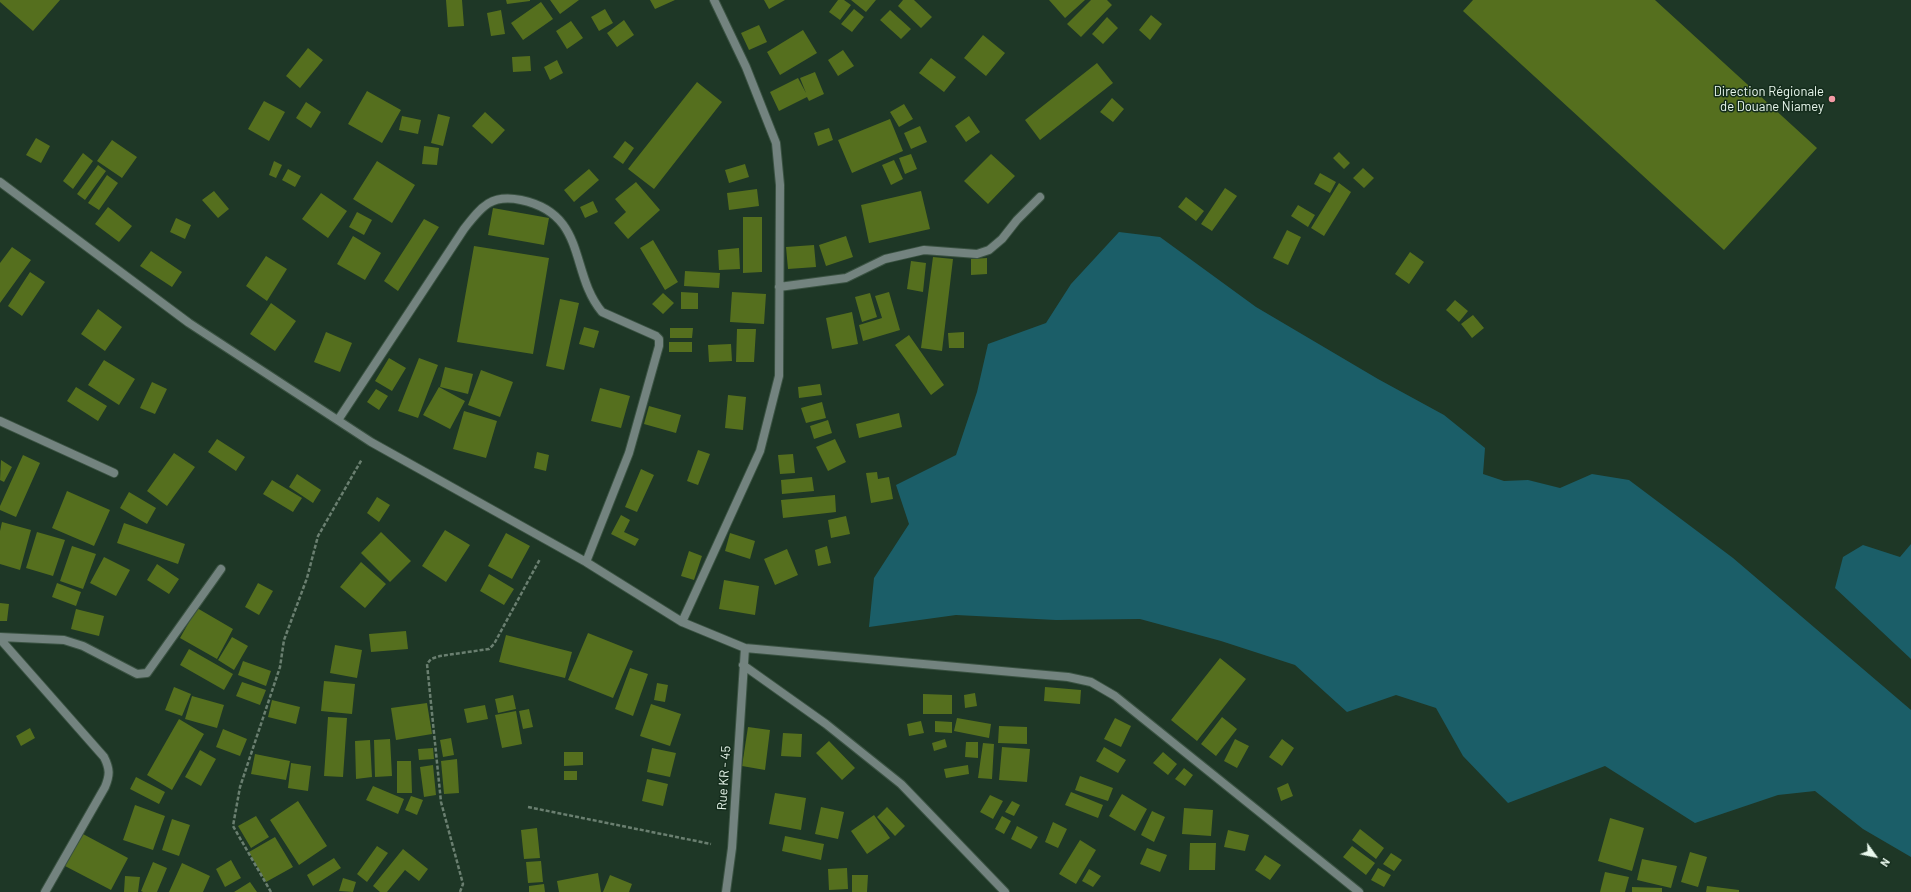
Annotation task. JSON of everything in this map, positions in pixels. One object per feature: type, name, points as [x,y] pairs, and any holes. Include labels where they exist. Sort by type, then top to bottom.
[{"type":"street","points":[[682,622],[760,451],[778,376],[780,185],[776,143],[746,66],[714,0]]},
{"type":"street","points":[[0,182],[189,323],[371,442],[586,562],[682,622],[745,648],[1068,677],[1091,682],[1115,696],[1359,892]]},
{"type":"street","points":[[779,287],[846,278],[885,259],[924,250],[977,254],[989,250],[1002,239],[1017,220],[1040,197]]},
{"type":"street","points":[[338,420],[464,228],[479,209],[491,200],[508,198],[542,207],[557,218],[571,234],[596,305],[602,312],[656,336],[659,339],[659,346],[629,453],[586,562]]},
{"type":"street","points":[[0,421],[114,473]]},
{"type":"street","points":[[0,638],[64,640],[83,646],[137,674],[147,674],[221,569]]},
{"type":"street","points":[[0,638],[104,757],[109,768],[110,776],[105,787],[45,892]]},
{"type":"street","name":"Rue KR - 45","points":[[726,892],[732,848],[745,648]]},
{"type":"street","points":[[743,665],[826,724],[901,784],[1005,892]]},
{"type":"path","points":[[271,892],[233,826],[240,787],[280,667],[284,640],[307,578],[318,536],[371,442]]},
{"type":"path","points":[[460,892],[463,884],[441,802],[427,664],[431,659],[440,656],[489,649],[494,644],[549,541]]},
{"type":"path","points":[[528,806],[732,848]]},
{"type":"water","points":[[1119,232],[1160,237],[1256,307],[1378,379],[1444,415],[1485,448],[1483,474],[1504,481],[1528,480],[1560,488],[1592,474],[1629,480],[1733,558],[1911,710],[1911,857],[1863,829],[1815,791],[1778,795],[1695,823],[1605,766],[1508,803],[1463,756],[1436,708],[1396,695],[1347,712],[1295,665],[1221,641],[1140,619],[1056,620],[956,615],[869,627],[874,578],[909,524],[896,485],[956,455],[977,392],[988,344],[1046,323],[1071,284]]},
{"type":"water","points":[[1911,544],[1911,659],[1835,588],[1843,557],[1863,545],[1900,557]]},
{"type":"building","points":[[0,0],[60,0],[33,31],[0,2]]},
{"type":"building","points":[[446,0],[462,0],[464,26],[448,27]]},
{"type":"building","points":[[506,0],[530,0],[530,1],[507,4]]},
{"type":"building","points":[[550,0],[579,0],[560,14]]},
{"type":"building","points":[[650,0],[675,0],[655,9]]},
{"type":"building","points":[[764,0],[785,0],[769,9]]},
{"type":"building","points":[[838,0],[844,0],[851,5],[840,20],[829,12]]},
{"type":"building","points":[[851,0],[876,0],[866,12]]},
{"type":"building","points":[[903,0],[914,0],[932,17],[921,28],[898,6]]},
{"type":"building","points":[[1049,0],[1085,0],[1065,18]]},
{"type":"building","points":[[1091,0],[1107,0],[1112,5],[1081,37],[1067,24]]},
{"type":"building","points":[[1473,0],[1655,0],[1817,148],[1724,250],[1463,11]]},
{"type":"building","points":[[541,2],[553,19],[523,40],[511,23]]},
{"type":"building","points":[[605,9],[613,23],[599,31],[591,17]]},
{"type":"building","points":[[854,9],[864,17],[852,32],[841,24]]},
{"type":"building","points":[[501,10],[505,34],[491,36],[487,13]]},
{"type":"building","points":[[890,10],[911,29],[901,39],[880,20]]},
{"type":"building","points":[[1151,15],[1162,24],[1150,40],[1139,30]]},
{"type":"building","points":[[1107,17],[1118,28],[1103,44],[1092,34]]},
{"type":"building","points":[[624,20],[634,35],[617,47],[607,33]]},
{"type":"building","points":[[571,21],[583,38],[567,49],[556,31]]},
{"type":"building","points":[[759,25],[767,42],[749,50],[741,33]]},
{"type":"building","points":[[803,30],[817,53],[780,75],[767,52]]},
{"type":"building","points":[[983,35],[1005,53],[986,76],[964,58]]},
{"type":"building","points":[[308,48],[323,60],[300,88],[286,76]]},
{"type":"building","points":[[843,50],[854,66],[838,76],[828,60]]},
{"type":"building","points":[[530,56],[531,71],[513,72],[512,57]]},
{"type":"building","points":[[931,58],[956,77],[944,92],[919,73]]},
{"type":"building","points":[[557,60],[563,73],[550,80],[544,67]]},
{"type":"building","points":[[1097,63],[1113,83],[1040,140],[1025,120]]},
{"type":"building","points":[[815,72],[824,94],[809,101],[807,97],[779,111],[770,92],[798,78],[806,93],[800,78]]},
{"type":"building","points":[[697,82],[722,102],[654,189],[628,169]]},
{"type":"building","points":[[367,91],[401,110],[382,143],[348,124]]},
{"type":"building","points":[[1112,98],[1124,109],[1113,122],[1100,112]]},
{"type":"building","points":[[264,101],[285,112],[269,141],[248,129]]},
{"type":"building","points":[[306,102],[321,112],[311,128],[296,118]]},
{"type":"building","points":[[904,104],[913,119],[899,127],[890,112]]},
{"type":"building","points":[[485,112],[505,130],[492,144],[472,126]]},
{"type":"building","points":[[438,114],[450,117],[443,146],[431,143]]},
{"type":"building","points":[[402,116],[421,120],[418,134],[399,130]]},
{"type":"building","points":[[969,116],[980,132],[966,142],[955,126]]},
{"type":"building","points":[[890,119],[903,151],[852,173],[838,140]]},
{"type":"building","points":[[920,126],[927,142],[911,149],[904,133]]},
{"type":"building","points":[[829,128],[833,140],[818,146],[814,133]]},
{"type":"building","points":[[36,138],[50,146],[41,163],[26,155]]},
{"type":"building","points":[[112,140],[137,157],[122,178],[97,161]]},
{"type":"building","points":[[625,141],[634,148],[623,164],[613,157]]},
{"type":"building","points":[[424,146],[439,148],[437,165],[422,164]]},
{"type":"building","points":[[1339,152],[1350,163],[1344,169],[1333,158]]},
{"type":"building","points":[[83,153],[93,161],[73,189],[63,181]]},
{"type":"building","points":[[911,154],[917,169],[905,174],[899,158]]},
{"type":"building","points":[[991,154],[1015,176],[988,204],[964,181]]},
{"type":"building","points":[[894,160],[903,179],[891,185],[882,165]]},
{"type":"building","points":[[274,161],[282,165],[276,178],[269,175]]},
{"type":"building","points":[[377,161],[415,185],[392,223],[353,199]]},
{"type":"building","points":[[745,164],[749,177],[729,183],[725,170]]},
{"type":"building","points":[[98,165],[106,171],[85,200],[77,194]]},
{"type":"building","points":[[1363,168],[1374,178],[1364,188],[1353,178]]},
{"type":"building","points":[[288,169],[301,176],[295,187],[282,180]]},
{"type":"building","points":[[589,169],[599,180],[574,202],[564,190]]},
{"type":"building","points":[[1320,173],[1336,182],[1330,193],[1314,184]]},
{"type":"building","points":[[107,175],[118,183],[99,210],[88,203]]},
{"type":"building","points":[[636,182],[660,210],[628,239],[614,223],[626,212],[615,199]]},
{"type":"building","points":[[1339,183],[1351,192],[1324,236],[1311,228]]},
{"type":"building","points":[[1225,188],[1237,196],[1212,231],[1201,224]]},
{"type":"building","points":[[757,189],[759,206],[729,210],[727,193]]},
{"type":"building","points":[[214,191],[229,209],[218,218],[202,200]]},
{"type":"building","points":[[921,191],[930,229],[869,243],[861,205]]},
{"type":"building","points":[[321,193],[347,211],[328,238],[302,219]]},
{"type":"building","points":[[1186,197],[1204,211],[1196,221],[1178,207]]},
{"type":"building","points":[[593,201],[598,212],[585,218],[580,207]]},
{"type":"building","points":[[1298,205],[1315,215],[1308,227],[1291,216]]},
{"type":"building","points":[[108,207],[132,226],[119,242],[95,224]]},
{"type":"building","points":[[493,208],[549,218],[544,245],[488,235]]},
{"type":"building","points":[[357,212],[372,220],[364,235],[349,227]]},
{"type":"building","points":[[743,217],[762,217],[762,272],[743,273]]},
{"type":"building","points":[[176,218],[191,225],[185,239],[170,232]]},
{"type":"building","points":[[424,219],[439,227],[398,291],[384,281]]},
{"type":"building","points":[[1287,230],[1301,237],[1288,265],[1273,258]]},
{"type":"building","points":[[353,236],[381,253],[365,280],[337,264]]},
{"type":"building","points":[[846,236],[853,257],[826,266],[819,245]]},
{"type":"building","points":[[653,240],[678,282],[665,290],[640,248]]},
{"type":"building","points":[[814,245],[816,267],[788,269],[786,247]]},
{"type":"building","points":[[474,246],[549,258],[533,354],[457,342]]},
{"type":"building","points":[[12,247],[31,260],[0,303],[0,263]]},
{"type":"building","points":[[739,248],[740,269],[719,270],[718,250]]},
{"type":"building","points":[[151,251],[182,272],[172,287],[140,266]]},
{"type":"building","points":[[1410,252],[1424,262],[1409,284],[1395,274]]},
{"type":"building","points":[[266,256],[287,269],[267,301],[246,286]]},
{"type":"building","points":[[933,257],[953,259],[942,351],[921,348]]},
{"type":"building","points":[[987,258],[987,274],[971,275],[971,259]]},
{"type":"building","points":[[911,261],[926,263],[923,292],[907,289]]},
{"type":"building","points":[[685,271],[720,273],[719,288],[684,286]]},
{"type":"building","points":[[30,272],[45,282],[22,316],[8,306]]},
{"type":"building","points":[[681,292],[698,293],[698,309],[681,309]]},
{"type":"building","points":[[732,292],[766,294],[764,324],[730,322]]},
{"type":"building","points":[[889,292],[900,330],[863,341],[859,325],[882,318],[875,296]]},
{"type":"building","points":[[663,293],[674,303],[663,314],[652,304]]},
{"type":"building","points":[[870,293],[877,317],[862,322],[855,297]]},
{"type":"building","points":[[560,299],[579,303],[564,370],[546,366]]},
{"type":"building","points":[[1455,300],[1468,311],[1459,322],[1446,310]]},
{"type":"building","points":[[271,303],[296,321],[275,351],[250,334]]},
{"type":"building","points":[[98,309],[122,327],[105,351],[81,334]]},
{"type":"building","points":[[852,312],[858,344],[832,349],[826,318]]},
{"type":"building","points":[[1473,315],[1484,328],[1472,338],[1461,324]]},
{"type":"building","points":[[584,327],[599,331],[594,348],[579,344]]},
{"type":"building","points":[[670,328],[693,328],[692,338],[670,338]]},
{"type":"building","points":[[737,329],[756,329],[754,362],[736,362]]},
{"type":"building","points":[[326,332],[352,343],[340,372],[314,362]]},
{"type":"building","points":[[964,332],[964,348],[949,348],[948,333]]},
{"type":"building","points":[[909,335],[944,385],[931,395],[895,345]]},
{"type":"building","points":[[669,342],[692,342],[692,352],[669,352]]},
{"type":"building","points":[[731,344],[732,361],[709,362],[708,345]]},
{"type":"building","points":[[389,358],[406,368],[392,391],[375,381]]},
{"type":"building","points":[[419,358],[438,365],[418,418],[398,411]]},
{"type":"building","points":[[104,360],[135,379],[119,405],[88,385]]},
{"type":"building","points":[[445,367],[473,374],[468,394],[440,387]]},
{"type":"building","points":[[481,370],[513,382],[500,417],[468,405]]},
{"type":"building","points":[[152,382],[167,389],[155,414],[140,408]]},
{"type":"building","points":[[820,384],[822,395],[799,398],[798,387]]},
{"type":"building","points":[[76,387],[107,406],[98,421],[67,401]]},
{"type":"building","points":[[439,387],[465,401],[450,429],[423,415]]},
{"type":"building","points":[[600,388],[630,396],[621,428],[591,421]]},
{"type":"building","points":[[376,389],[388,396],[379,410],[367,402]]},
{"type":"building","points":[[728,395],[746,397],[743,430],[725,428]]},
{"type":"building","points":[[822,402],[826,418],[806,423],[801,408]]},
{"type":"building","points":[[649,406],[681,415],[676,433],[644,424]]},
{"type":"building","points":[[464,411],[497,421],[486,458],[453,449]]},
{"type":"building","points":[[899,413],[902,427],[859,438],[856,424]]},
{"type":"building","points":[[828,420],[832,433],[814,439],[810,426]]},
{"type":"building","points":[[217,439],[245,457],[236,471],[208,452]]},
{"type":"building","points":[[835,439],[846,462],[828,471],[816,447]]},
{"type":"building","points":[[698,450],[710,454],[698,485],[687,481]]},
{"type":"building","points":[[537,452],[549,455],[546,471],[534,468]]},
{"type":"building","points":[[174,453],[195,467],[167,506],[147,491]]},
{"type":"building","points":[[793,454],[795,473],[780,474],[778,455]]},
{"type":"building","points":[[23,455],[40,463],[16,517],[0,510],[0,506]]},
{"type":"building","points":[[1,460],[12,467],[4,482],[0,480]]},
{"type":"building","points":[[641,469],[654,475],[637,512],[625,507]]},
{"type":"building","points":[[877,472],[878,479],[889,477],[893,499],[871,503],[866,473]]},
{"type":"building","points":[[297,474],[321,490],[313,503],[289,487]]},
{"type":"building","points":[[812,477],[814,491],[782,494],[781,480]]},
{"type":"building","points":[[272,480],[302,498],[293,512],[263,494]]},
{"type":"building","points":[[67,491],[110,510],[94,546],[52,528]]},
{"type":"building","points":[[129,492],[156,508],[147,524],[120,508]]},
{"type":"building","points":[[835,495],[836,512],[783,518],[781,500]]},
{"type":"building","points":[[377,497],[390,505],[379,522],[367,513]]},
{"type":"building","points":[[621,515],[630,520],[624,532],[639,539],[635,546],[611,534]]},
{"type":"building","points":[[846,516],[850,534],[831,538],[828,520]]},
{"type":"building","points":[[2,522],[31,530],[20,570],[0,564],[0,531]]},
{"type":"building","points":[[124,523],[185,544],[178,564],[117,543]]},
{"type":"building","points":[[445,530],[470,545],[446,582],[422,566]]},
{"type":"building","points":[[37,532],[65,540],[53,576],[26,568]]},
{"type":"building","points":[[381,532],[411,561],[390,582],[361,553]]},
{"type":"building","points":[[506,533],[530,546],[512,579],[488,566]]},
{"type":"building","points":[[730,533],[755,541],[750,559],[725,551]]},
{"type":"building","points":[[72,546],[96,554],[83,589],[60,581]]},
{"type":"building","points":[[827,546],[831,563],[818,566],[815,550]]},
{"type":"building","points":[[787,549],[798,575],[775,585],[764,559]]},
{"type":"building","points":[[689,551],[702,556],[694,580],[681,576]]},
{"type":"building","points":[[104,557],[130,570],[116,596],[90,583]]},
{"type":"building","points":[[361,562],[386,584],[365,608],[340,587]]},
{"type":"building","points":[[157,564],[179,579],[169,594],[147,580]]},
{"type":"building","points":[[489,574],[514,589],[504,605],[480,591]]},
{"type":"building","points":[[724,580],[759,586],[755,615],[719,609]]},
{"type":"building","points":[[57,583],[81,592],[76,606],[52,597]]},
{"type":"building","points":[[258,583],[273,591],[259,615],[245,607]]},
{"type":"building","points":[[0,603],[9,604],[7,621],[0,621]]},
{"type":"building","points":[[197,608],[233,629],[217,659],[180,638]]},
{"type":"building","points":[[76,609],[104,616],[99,636],[71,629]]},
{"type":"building","points":[[406,631],[408,649],[371,652],[369,634]]},
{"type":"building","points":[[588,633],[633,651],[613,698],[568,680]]},
{"type":"building","points":[[506,635],[572,652],[565,678],[499,662]]},
{"type":"building","points":[[232,637],[248,646],[234,670],[218,660]]},
{"type":"building","points":[[335,645],[362,650],[357,678],[330,673]]},
{"type":"building","points":[[189,649],[233,674],[224,690],[180,665]]},
{"type":"building","points":[[1220,658],[1246,679],[1197,741],[1171,720]]},
{"type":"building","points":[[243,661],[271,671],[266,686],[238,675]]},
{"type":"building","points":[[630,668],[648,674],[633,716],[615,709]]},
{"type":"building","points":[[324,681],[355,684],[352,714],[321,711]]},
{"type":"building","points":[[242,682],[266,690],[260,705],[236,696]]},
{"type":"building","points":[[657,683],[668,685],[665,702],[654,700]]},
{"type":"building","points":[[174,687],[191,694],[182,716],[165,710]]},
{"type":"building","points":[[1045,687],[1081,690],[1080,704],[1044,701]]},
{"type":"building","points":[[975,693],[977,706],[965,708],[964,695]]},
{"type":"building","points":[[923,694],[952,695],[952,714],[923,714]]},
{"type":"building","points":[[513,695],[516,709],[498,713],[495,699]]},
{"type":"building","points":[[192,696],[224,705],[217,728],[185,719]]},
{"type":"building","points":[[272,700],[300,707],[296,724],[268,717]]},
{"type":"building","points":[[427,703],[432,734],[396,740],[391,708]]},
{"type":"building","points":[[651,704],[681,714],[670,746],[640,736]]},
{"type":"building","points":[[485,705],[488,719],[467,723],[464,709]]},
{"type":"building","points":[[529,709],[533,727],[523,729],[519,711]]},
{"type":"building","points":[[516,711],[522,744],[502,748],[495,715]]},
{"type":"building","points":[[328,717],[347,718],[343,777],[324,776]]},
{"type":"building","points":[[1222,717],[1237,729],[1216,756],[1201,744]]},
{"type":"building","points":[[957,718],[991,724],[989,738],[954,731]]},
{"type":"building","points":[[1115,718],[1131,726],[1121,747],[1104,739]]},
{"type":"building","points":[[179,719],[204,734],[172,790],[147,775]]},
{"type":"building","points":[[921,721],[924,733],[909,736],[907,724]]},
{"type":"building","points":[[935,721],[952,722],[952,733],[935,732]]},
{"type":"building","points":[[999,726],[1027,727],[1027,744],[998,743]]},
{"type":"building","points":[[748,727],[770,730],[765,770],[742,766]]},
{"type":"building","points":[[30,728],[35,738],[21,746],[16,736]]},
{"type":"building","points":[[223,729],[247,739],[240,756],[216,747]]},
{"type":"building","points":[[783,733],[802,734],[801,757],[781,756]]},
{"type":"building","points":[[451,738],[454,755],[443,757],[440,740]]},
{"type":"building","points":[[390,739],[392,776],[375,777],[374,740]]},
{"type":"building","points":[[945,739],[947,747],[934,751],[932,743]]},
{"type":"building","points":[[1235,739],[1249,746],[1237,768],[1224,761]]},
{"type":"building","points":[[1282,739],[1294,748],[1282,766],[1269,757]]},
{"type":"building","points":[[370,740],[372,777],[356,779],[355,741]]},
{"type":"building","points":[[829,741],[855,768],[842,780],[816,753]]},
{"type":"building","points":[[966,742],[978,742],[978,758],[965,757]]},
{"type":"building","points":[[983,743],[994,744],[992,779],[978,778]]},
{"type":"building","points":[[1002,747],[1030,749],[1027,782],[999,780]]},
{"type":"building","points":[[1104,747],[1126,760],[1118,773],[1096,761]]},
{"type":"building","points":[[433,748],[434,759],[419,760],[418,749]]},
{"type":"building","points":[[652,748],[676,753],[670,777],[647,772]]},
{"type":"building","points":[[200,750],[216,759],[201,786],[185,777]]},
{"type":"building","points":[[564,752],[583,752],[583,765],[564,766]]},
{"type":"building","points":[[1163,752],[1177,764],[1168,775],[1153,763]]},
{"type":"building","points":[[255,754],[290,761],[286,780],[251,774]]},
{"type":"building","points":[[457,759],[459,793],[444,794],[441,761]]},
{"type":"building","points":[[397,761],[411,761],[412,793],[397,793]]},
{"type":"building","points":[[291,763],[311,766],[308,791],[288,788]]},
{"type":"building","points":[[433,765],[436,795],[424,797],[420,767]]},
{"type":"building","points":[[968,765],[969,774],[946,778],[944,769]]},
{"type":"building","points":[[1184,768],[1193,775],[1185,786],[1175,779]]},
{"type":"building","points":[[564,771],[577,771],[577,780],[564,780]]},
{"type":"building","points":[[1080,776],[1113,788],[1108,801],[1075,790]]},
{"type":"building","points":[[136,777],[165,792],[159,804],[130,789]]},
{"type":"building","points":[[647,779],[668,784],[663,806],[642,801]]},
{"type":"building","points":[[1288,783],[1293,796],[1281,801],[1277,788]]},
{"type":"building","points":[[373,786],[404,799],[398,814],[366,800]]},
{"type":"building","points":[[1071,792],[1103,805],[1098,818],[1065,805]]},
{"type":"building","points":[[775,793],[806,798],[801,830],[769,824]]},
{"type":"building","points":[[1122,794],[1147,809],[1135,831],[1109,816]]},
{"type":"building","points":[[990,795],[1003,801],[993,819],[980,812]]},
{"type":"building","points":[[411,796],[423,800],[417,815],[405,810]]},
{"type":"building","points":[[298,801],[327,846],[299,865],[270,820]]},
{"type":"building","points":[[1012,801],[1020,805],[1014,816],[1005,812]]},
{"type":"building","points":[[135,805],[165,816],[153,850],[123,840]]},
{"type":"building","points":[[821,807],[844,812],[838,839],[815,834]]},
{"type":"building","points":[[887,807],[905,826],[895,836],[877,817]]},
{"type":"building","points":[[1184,808],[1213,810],[1211,836],[1182,834]]},
{"type":"building","points":[[1152,811],[1165,817],[1154,842],[1141,835]]},
{"type":"building","points":[[874,815],[890,838],[867,854],[851,831]]},
{"type":"building","points":[[256,816],[269,837],[251,848],[238,826]]},
{"type":"building","points":[[1002,816],[1011,821],[1004,834],[995,829]]},
{"type":"building","points":[[1610,818],[1644,828],[1632,871],[1598,861]]},
{"type":"building","points":[[172,819],[190,825],[179,856],[162,850]]},
{"type":"building","points":[[1053,822],[1067,829],[1058,848],[1045,842]]},
{"type":"building","points":[[1017,826],[1038,837],[1031,849],[1011,839]]},
{"type":"building","points":[[537,828],[540,858],[524,859],[521,830]]},
{"type":"building","points":[[1360,829],[1384,848],[1376,859],[1352,840]]},
{"type":"building","points":[[1228,830],[1249,835],[1245,851],[1224,847]]},
{"type":"building","points":[[83,834],[128,858],[111,890],[65,866]]},
{"type":"building","points":[[785,836],[824,844],[821,860],[782,851]]},
{"type":"building","points":[[275,837],[293,867],[266,882],[249,852]]},
{"type":"building","points":[[1080,840],[1096,850],[1076,884],[1059,874]]},
{"type":"building","points":[[1190,843],[1216,843],[1215,870],[1189,870]]},
{"type":"building","points":[[377,846],[388,853],[367,882],[357,874]]},
{"type":"building","points":[[1352,846],[1375,863],[1366,875],[1343,857]]},
{"type":"building","points":[[1147,848],[1167,855],[1160,872],[1140,864]]},
{"type":"building","points":[[403,849],[428,869],[419,881],[405,870],[387,892],[380,892],[373,886]]},
{"type":"building","points":[[1690,852],[1707,857],[1698,887],[1681,882]]},
{"type":"building","points":[[1391,853],[1402,860],[1394,871],[1383,864]]},
{"type":"building","points":[[1265,855],[1281,865],[1270,880],[1255,870]]},
{"type":"building","points":[[334,858],[341,868],[313,886],[307,875]]},
{"type":"building","points":[[1642,859],[1677,866],[1671,888],[1637,880]]},
{"type":"building","points":[[231,860],[241,878],[225,887],[216,869]]},
{"type":"building","points":[[541,861],[543,882],[528,883],[526,862]]},
{"type":"building","points":[[153,862],[167,868],[157,892],[143,892],[141,891]]},
{"type":"building","points":[[182,863],[210,876],[203,892],[169,892]]},
{"type":"building","points":[[847,868],[848,889],[829,890],[828,869]]},
{"type":"building","points":[[1378,868],[1391,875],[1384,887],[1371,880]]},
{"type":"building","points":[[1089,869],[1101,876],[1093,887],[1082,881]]},
{"type":"building","points":[[1605,872],[1629,877],[1625,892],[1600,892]]},
{"type":"building","points":[[598,873],[601,892],[559,892],[557,881]]},
{"type":"building","points":[[610,875],[632,884],[629,892],[603,892]]},
{"type":"building","points":[[852,875],[868,875],[867,892],[852,892]]},
{"type":"building","points":[[125,876],[140,877],[138,892],[124,892]]},
{"type":"building","points":[[343,878],[356,882],[353,892],[339,891]]},
{"type":"building","points":[[250,882],[257,892],[234,892]]},
{"type":"building","points":[[544,884],[545,892],[529,892],[529,886]]},
{"type":"building","points":[[1707,886],[1739,890],[1739,892],[1706,892]]},
{"type":"building","points":[[1632,887],[1662,888],[1662,892],[1632,892]]},
{"type":"place","name":"Direction Régionale de Douane Niamey","points":[[1832,99]]}]
